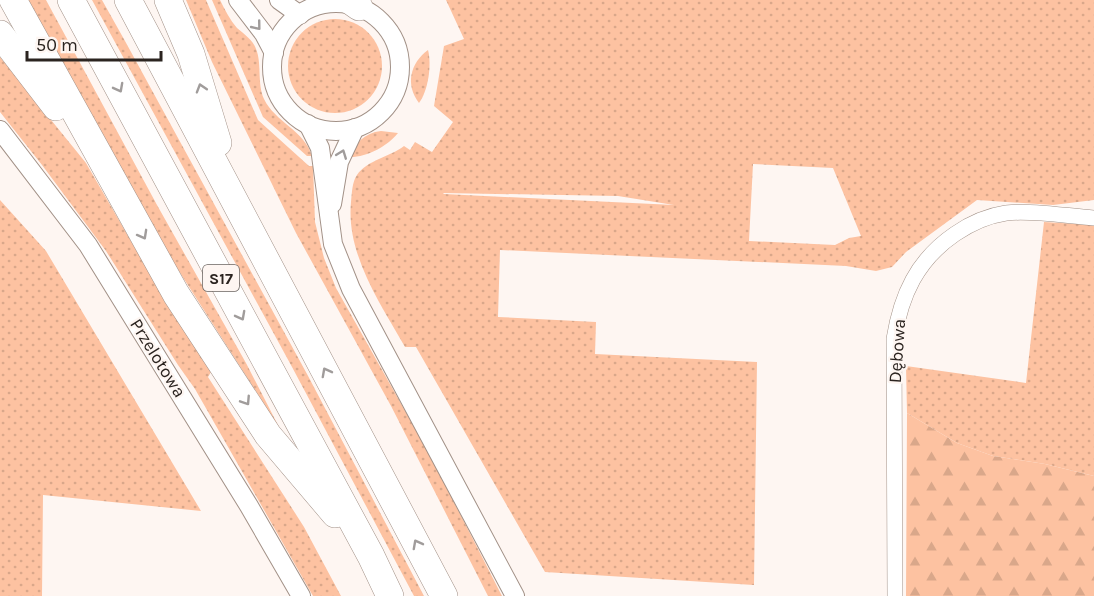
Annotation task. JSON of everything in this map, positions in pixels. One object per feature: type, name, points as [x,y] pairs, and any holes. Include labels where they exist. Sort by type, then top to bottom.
[{"type":"highway","points":[[13,0],[176,294],[268,435],[370,555]]},
{"type":"highway","name":"S17","points":[[71,0],[390,596]]},
{"type":"highway","name":"S17","points":[[128,0],[444,596]]},
{"type":"highway","points":[[168,0],[191,54],[237,204]]},
{"type":"highway","points":[[0,34],[119,192]]},
{"type":"street","points":[[238,0],[264,34],[274,53]]},
{"type":"street","points":[[279,0],[300,15]]},
{"type":"street","points":[[329,4],[354,4],[378,19],[389,31],[397,49],[400,67],[397,84],[388,104],[373,118],[355,128],[326,130],[308,124],[295,116],[281,98],[273,76],[274,53],[283,31],[300,15],[314,7],[329,4]]},
{"type":"street","points":[[308,124],[320,148],[333,244],[351,289],[516,596]]},
{"type":"street","points":[[330,224],[339,162],[355,128]]},
{"type":"street","name":"Przelotowa","points":[[0,130],[88,245],[249,506],[301,596]]},
{"type":"street","name":"Dębowa","points":[[896,596],[894,339],[898,314],[916,273],[940,244],[969,224],[989,216],[1008,213],[1094,218]]},
{"type":"green space","points":[[26,0],[46,0],[280,429],[168,254]]},
{"type":"green space","points":[[92,0],[102,0],[125,41],[307,374],[424,596],[414,596]]},
{"type":"green space","points":[[186,0],[206,0],[258,120],[309,166],[313,166],[315,222],[324,258],[336,288],[431,457],[502,596],[488,596],[391,406],[296,233],[212,62]]},
{"type":"green space","points":[[212,0],[220,0],[234,25],[253,43],[259,60],[264,99],[275,114],[303,140],[312,156],[307,156],[263,117]]},
{"type":"green space","points":[[446,0],[1094,0],[1094,200],[1053,205],[977,200],[906,252],[892,267],[876,271],[846,266],[500,250],[498,317],[596,322],[595,354],[757,362],[754,585],[545,572],[416,347],[405,347],[385,313],[359,259],[351,221],[353,184],[361,170],[404,146],[410,150],[415,142],[432,152],[453,122],[434,106],[444,46],[464,39]],"holes":[[[753,164],[833,168],[861,236],[849,238],[835,245],[749,241]],[[444,194],[618,196],[674,205]]]},
{"type":"green space","points":[[335,19],[353,22],[368,33],[379,48],[382,66],[379,84],[368,99],[353,110],[335,113],[317,110],[302,99],[291,84],[288,66],[291,48],[302,33],[317,22]]},
{"type":"green space","points":[[428,50],[430,63],[428,78],[425,92],[419,103],[412,89],[412,75],[417,61]]},
{"type":"green space","points":[[0,57],[86,163],[154,281],[211,372],[208,377],[304,527],[341,596],[313,596],[195,389],[106,251],[0,112]]},
{"type":"green space","points":[[381,131],[398,133],[376,150],[362,156],[348,157],[361,140]]},
{"type":"green space","points":[[0,200],[46,251],[201,511],[43,495],[42,596],[0,596]]},
{"type":"green space","points":[[1044,222],[1094,225],[1094,476],[1045,464],[993,456],[957,443],[907,413],[906,366],[1026,383]]},
{"type":"green space","points":[[907,413],[957,443],[993,456],[1045,464],[1094,476],[1094,596],[906,596]]}]
